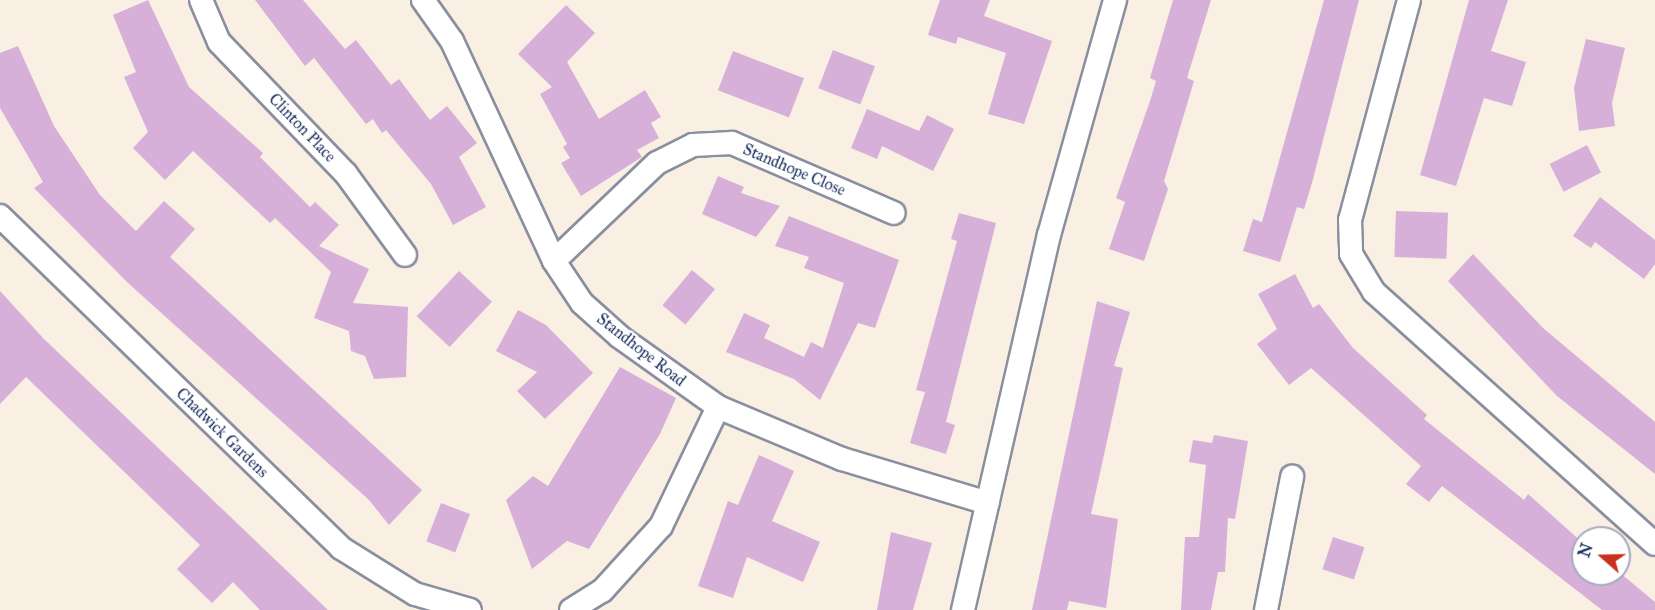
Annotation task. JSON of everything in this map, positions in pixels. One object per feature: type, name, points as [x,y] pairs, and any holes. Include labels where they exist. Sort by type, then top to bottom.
[{"type":"street","name":"Clinton Place","points":[[201,0],[219,42],[346,174],[405,255]]},
{"type":"street","name":"Standhope Road","points":[[423,0],[452,41],[554,261],[582,303],[620,337],[718,407],[842,459],[988,502]]},
{"type":"street","points":[[963,610],[1083,110],[1115,0]]},
{"type":"street","points":[[1408,0],[1350,220],[1351,255],[1374,292],[1655,544]]},
{"type":"street","name":"Standhope Close","points":[[554,261],[657,163],[693,145],[732,143],[894,213]]},
{"type":"street","name":"Chadwick Gardens","points":[[0,216],[341,548],[415,594],[470,610]]},
{"type":"street","points":[[571,610],[602,591],[661,526],[718,407]]},
{"type":"street","points":[[1266,610],[1292,477]]},
{"type":"building","points":[[148,0],[189,87],[263,153],[260,157],[310,207],[315,202],[339,225],[319,246],[369,269],[353,303],[408,307],[406,377],[374,379],[365,356],[351,351],[349,331],[314,318],[331,272],[275,218],[270,223],[193,151],[165,180],[133,148],[148,132],[124,77],[136,72],[113,15]]},
{"type":"building","points":[[255,0],[303,0],[345,49],[356,40],[391,85],[399,79],[430,120],[447,106],[477,143],[459,157],[486,207],[453,225],[431,184],[386,130],[382,133],[373,119],[366,124],[314,58],[305,66]]},
{"type":"building","points":[[940,0],[990,0],[984,16],[1052,41],[1024,124],[988,114],[1006,53],[958,37],[956,44],[928,35]]},
{"type":"building","points":[[1173,0],[1211,0],[1187,78],[1194,81],[1164,181],[1168,189],[1144,261],[1109,249],[1125,202],[1116,198],[1156,81],[1150,78]]},
{"type":"building","points":[[1324,0],[1359,0],[1312,183],[1304,209],[1297,207],[1280,262],[1243,251],[1253,219],[1262,222]]},
{"type":"building","points":[[1469,0],[1508,0],[1491,51],[1526,62],[1512,106],[1484,98],[1456,186],[1420,175]]},
{"type":"building","points":[[566,5],[595,33],[567,62],[599,119],[645,90],[661,117],[651,123],[659,138],[637,150],[642,157],[581,196],[561,163],[570,158],[563,147],[567,144],[540,94],[552,87],[518,54]]},
{"type":"building","points":[[1586,39],[1625,48],[1612,103],[1615,126],[1579,131],[1574,88]]},
{"type":"building","points":[[18,46],[54,126],[100,195],[136,231],[164,201],[195,229],[170,257],[422,490],[389,525],[369,500],[128,283],[34,188],[43,182],[0,108],[0,53]]},
{"type":"building","points":[[833,50],[875,66],[860,104],[818,88]]},
{"type":"building","points":[[733,51],[804,78],[789,117],[718,90]]},
{"type":"building","points":[[867,109],[919,131],[927,115],[954,129],[933,171],[882,146],[877,159],[851,148]]},
{"type":"building","points":[[1587,145],[1601,173],[1564,192],[1550,164]]},
{"type":"building","points":[[718,176],[744,187],[741,193],[780,206],[756,237],[702,214]]},
{"type":"building","points":[[1600,197],[1655,240],[1655,264],[1644,279],[1595,242],[1591,248],[1573,236]]},
{"type":"building","points":[[1396,211],[1448,213],[1446,259],[1394,257]]},
{"type":"building","points":[[959,213],[996,223],[946,422],[955,425],[946,454],[910,443],[925,392],[916,390],[957,241],[951,239]]},
{"type":"building","points":[[789,216],[899,260],[875,328],[858,323],[820,400],[794,379],[726,352],[744,313],[770,325],[764,338],[804,357],[811,342],[823,348],[844,283],[804,268],[809,257],[775,246]]},
{"type":"building","points":[[1473,254],[1543,328],[1655,422],[1655,474],[1557,396],[1448,281]]},
{"type":"building","points":[[692,270],[715,289],[685,325],[662,305]]},
{"type":"building","points":[[459,271],[492,302],[450,347],[417,316]]},
{"type":"building","points":[[1295,274],[1313,308],[1319,304],[1353,348],[1427,415],[1424,419],[1524,500],[1528,494],[1571,532],[1571,586],[1442,486],[1429,502],[1406,484],[1421,466],[1311,368],[1289,385],[1257,344],[1277,329],[1258,294]]},
{"type":"building","points":[[0,291],[43,338],[328,610],[260,610],[233,582],[212,603],[177,569],[200,545],[26,377],[0,404]]},
{"type":"building","points":[[1097,301],[1130,312],[1114,366],[1123,368],[1091,514],[1118,519],[1106,608],[1069,601],[1067,610],[1032,610]]},
{"type":"building","points":[[518,310],[546,325],[593,373],[545,419],[517,391],[537,372],[496,351]]},
{"type":"building","points":[[620,367],[676,398],[660,434],[589,549],[567,541],[532,569],[506,500],[533,476],[548,486]]},
{"type":"building","points":[[1214,435],[1248,441],[1235,519],[1228,518],[1225,572],[1218,572],[1211,610],[1181,610],[1185,537],[1199,537],[1206,465],[1189,462],[1193,440],[1212,443]]},
{"type":"building","points":[[759,455],[794,471],[772,521],[820,542],[803,582],[747,557],[733,598],[698,586],[728,501],[738,505]]},
{"type":"building","points":[[441,503],[470,514],[455,552],[426,541]]},
{"type":"building","points":[[891,532],[932,543],[913,610],[877,610]]},
{"type":"building","points":[[1333,537],[1364,547],[1354,580],[1322,569]]},
{"type":"building","points":[[1631,582],[1655,602],[1655,610],[1602,610],[1571,586],[1631,586]]}]
